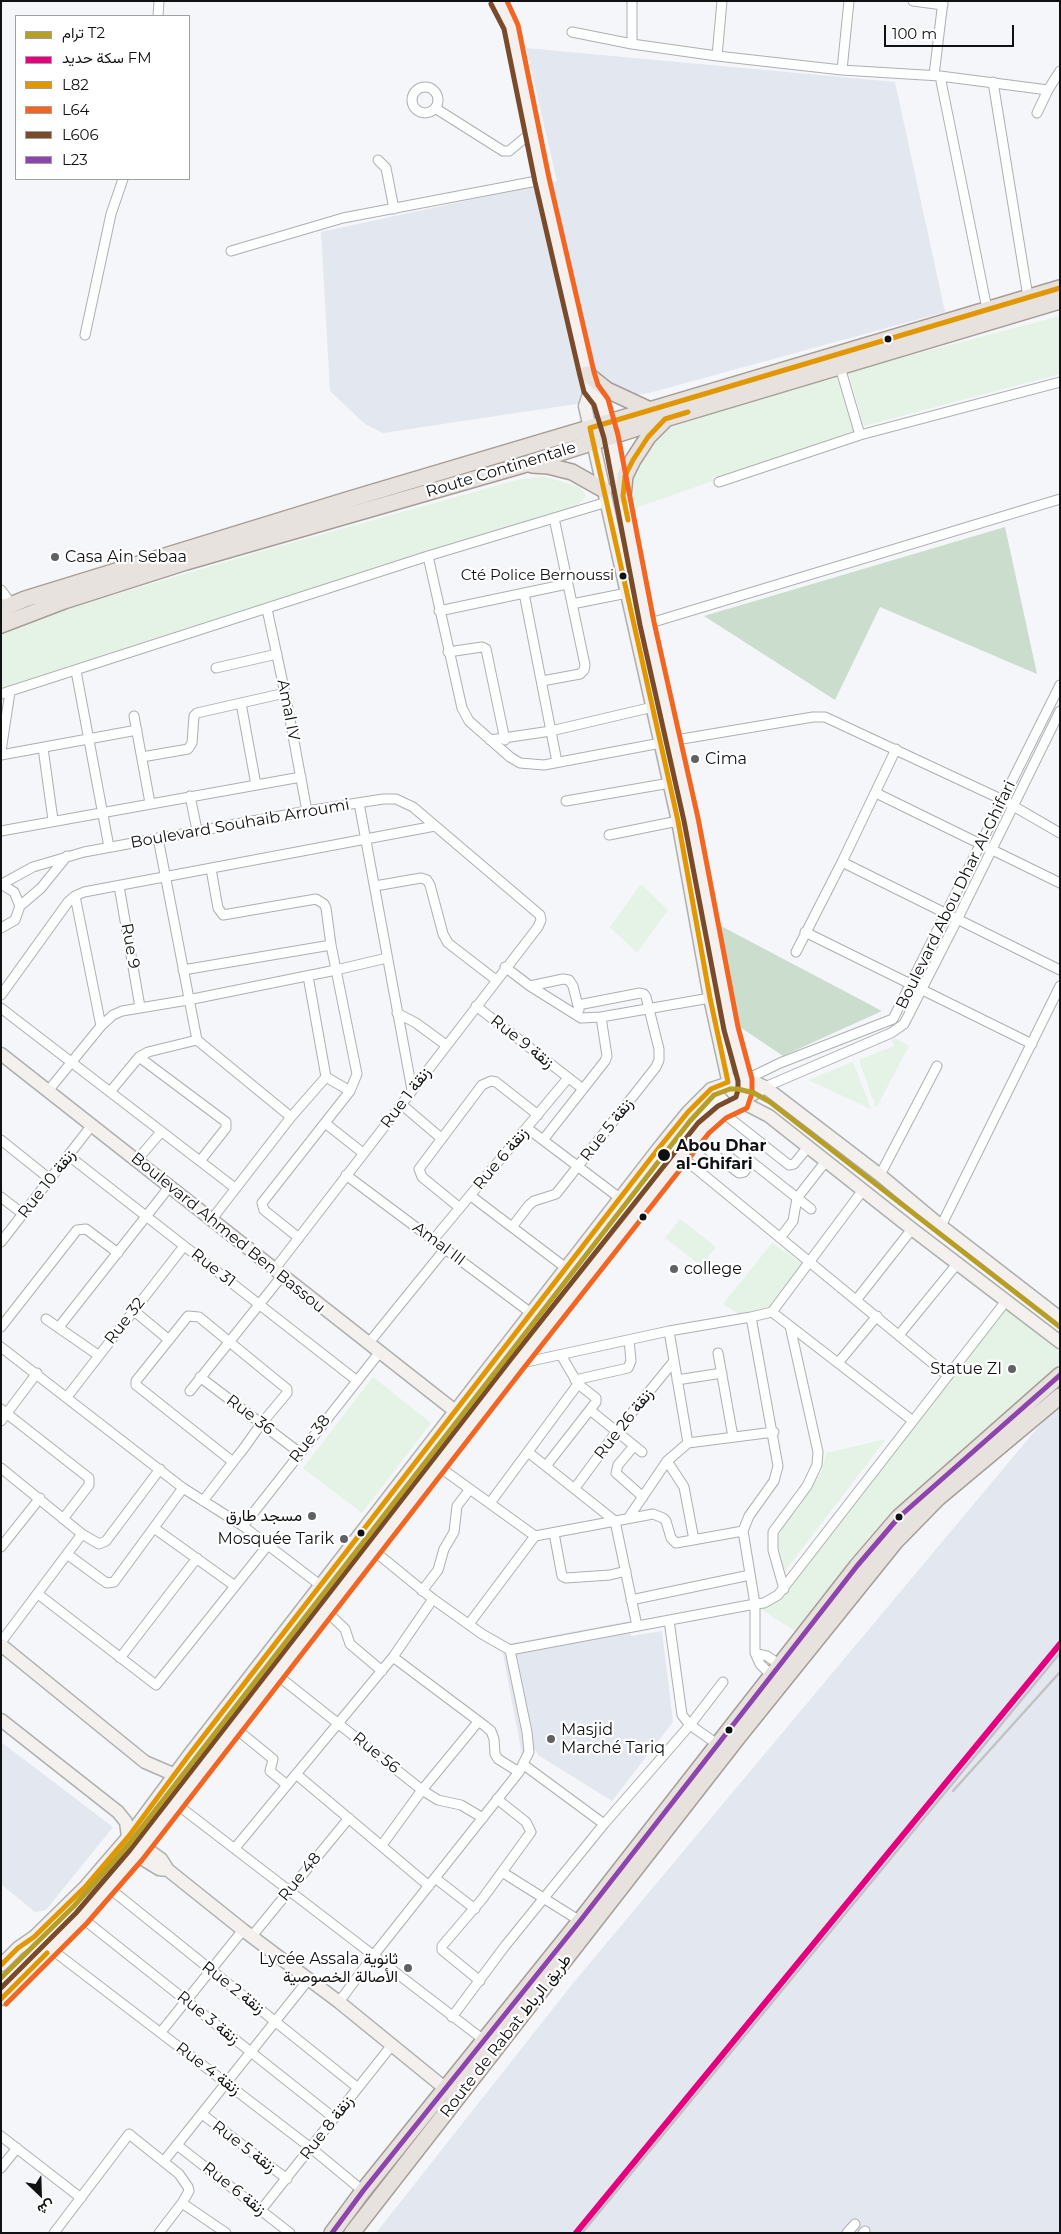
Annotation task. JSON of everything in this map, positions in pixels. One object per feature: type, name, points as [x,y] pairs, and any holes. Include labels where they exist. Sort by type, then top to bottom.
[{"type":"main road","name":"Route Continentale","points":[[6,607],[184,550],[591,435],[650,410],[1060,288]]},
{"type":"main road","name":"Route Continentale","points":[[609,429],[665,419],[1060,301]]},
{"type":"main road","points":[[589,381],[650,410]]},
{"type":"main road","points":[[623,496],[625,476],[633,460],[648,438],[665,419]]},
{"type":"main road","name":"Route Continentale","points":[[1,625],[64,601],[186,562],[523,465],[591,435]]},
{"type":"main road","points":[[523,465],[548,466],[583,476],[605,496]]},
{"type":"main road","name":"Route de Rabat طريق الرباط","points":[[781,1674],[857,1566],[900,1518],[1060,1375]]},
{"type":"main road","name":"Route de Rabat طريق الرباط","points":[[352,2233],[452,2094],[781,1674],[912,1523],[974,1466],[1060,1396]]},
{"type":"main road","name":"Route de Rabat طريق الرباط","points":[[332,2233],[363,2191],[452,2094],[485,2041],[580,1921],[722,1748]]},
{"type":"street","points":[[158,15],[159,1]]},
{"type":"street","points":[[498,1],[511,26],[542,180],[589,381],[601,402],[609,429],[647,624],[667,742],[670,784],[710,998],[728,1082],[736,1097],[742,1102],[769,1116],[957,1264],[1060,1342]]},
{"type":"street","points":[[632,1],[632,44]]},
{"type":"street","points":[[717,56],[722,1]]},
{"type":"street","points":[[842,70],[849,1]]},
{"type":"street","points":[[913,1],[943,3],[937,76],[987,309]]},
{"type":"street","points":[[572,32],[632,44],[717,56],[842,70],[937,76],[1048,90]]},
{"type":"street","points":[[1037,113],[1060,71]]},
{"type":"street","points":[[993,82],[1028,297]]},
{"type":"street","points":[[435,108],[503,151],[509,151],[532,132]]},
{"type":"street","points":[[378,160],[386,168],[394,209]]},
{"type":"street","points":[[85,335],[111,214],[122,180]]},
{"type":"street","points":[[231,251],[344,218],[542,180]]},
{"type":"street","points":[[840,367],[860,435]]},
{"type":"street","points":[[589,381],[585,406],[591,435],[652,707],[667,742],[691,819],[731,1029],[745,1080],[742,1102]]},
{"type":"street","points":[[719,482],[860,435],[1060,382]]},
{"type":"street","points":[[137,730],[43,748],[1,753],[6,693],[428,556],[554,518],[605,496]]},
{"type":"street","points":[[647,624],[1060,499]]},
{"type":"street","points":[[542,681],[580,674],[584,670],[585,665],[554,518]]},
{"type":"street","points":[[428,556],[462,708],[469,721],[520,763],[535,765],[557,762],[818,716],[830,719],[1013,804],[1060,833]]},
{"type":"street","points":[[439,611],[567,584]]},
{"type":"street","points":[[1,590],[6,607]]},
{"type":"street","points":[[524,593],[557,762]]},
{"type":"street","points":[[572,604],[627,593]]},
{"type":"street","name":"Amal IV","points":[[267,609],[286,693],[307,811]]},
{"type":"street","points":[[448,652],[482,647],[486,649],[504,740]]},
{"type":"street","points":[[216,668],[277,654]]},
{"type":"street","points":[[76,671],[109,846]]},
{"type":"street","name":"Boulevard Abou Dhar Al-Ghifari","points":[[1,1965],[18,1948],[34,1937],[86,1886],[130,1836],[174,1774],[688,1112],[711,1089],[728,1082],[745,1080],[780,1063],[893,1019],[1060,685]]},
{"type":"street","points":[[142,757],[188,749],[192,743],[194,716],[201,712],[286,693]]},
{"type":"street","points":[[241,703],[256,785]]},
{"type":"street","points":[[490,740],[504,740],[551,731],[652,707]]},
{"type":"street","name":"Boulevard Abou Dhar Al-Ghifari","points":[[1,1999],[82,1918],[139,1851],[516,1364],[704,1128],[722,1112],[765,1087],[898,1029],[904,1024],[1060,711]]},
{"type":"street","points":[[134,716],[150,803]]},
{"type":"street","points":[[43,748],[53,820]]},
{"type":"street","points":[[796,952],[876,793],[896,749]]},
{"type":"street","points":[[1,831],[53,820],[301,777]]},
{"type":"street","points":[[566,801],[670,784]]},
{"type":"street","points":[[876,793],[1060,883]]},
{"type":"street","points":[[190,796],[197,830]]},
{"type":"street","name":"Boulevard Souhaib Arroumi","points":[[2,884],[33,867],[67,856],[109,846],[359,803],[396,799],[413,807],[435,826]]},
{"type":"street","points":[[359,803],[412,1090]]},
{"type":"street","points":[[609,835],[678,821]]},
{"type":"street","points":[[1,996],[68,902],[84,892],[211,870],[435,826]]},
{"type":"street","name":"Rue 1 زنقة","points":[[190,1391],[258,1303],[299,1238],[346,1175],[505,967],[538,927],[541,920],[534,909],[435,826]]},
{"type":"street","points":[[158,838],[197,1040],[291,1117]]},
{"type":"street","points":[[2,929],[15,920],[20,906],[41,888],[67,856]]},
{"type":"street","points":[[842,862],[1060,970]]},
{"type":"street","points":[[211,870],[220,913],[223,915],[316,899],[324,904],[326,908],[331,945],[357,1074],[350,1091],[262,1202],[264,1210],[299,1238]]},
{"type":"street","points":[[375,886],[421,878],[427,880],[430,884],[443,934],[448,943],[496,980]]},
{"type":"street","points":[[2,884],[14,892],[20,906]]},
{"type":"street","name":"Rue 9","points":[[119,886],[140,1007]]},
{"type":"street","points":[[76,896],[101,1026]]},
{"type":"street","points":[[805,932],[1032,1044]]},
{"type":"street","points":[[183,970],[331,945]]},
{"type":"street","points":[[48,1091],[101,1026],[113,1015],[140,1007],[188,1000],[387,958]]},
{"type":"street","points":[[505,967],[530,986],[581,1018],[601,1017],[710,998]]},
{"type":"street","points":[[308,976],[326,1077],[350,1091]]},
{"type":"street","points":[[530,986],[563,979],[569,980],[573,986],[581,1018]]},
{"type":"street","points":[[942,1226],[1060,986]]},
{"type":"street","points":[[578,1005],[640,993],[646,997],[649,1009]]},
{"type":"street","name":"Rue 9 زنقة","points":[[476,1006],[583,1090]]},
{"type":"street","points":[[1,1008],[235,1188]]},
{"type":"street","name":"Rue 5 زنقة","points":[[512,1227],[534,1201],[556,1194],[656,1067],[659,1060],[659,1049],[649,1009]]},
{"type":"street","points":[[397,1012],[446,1045]]},
{"type":"street","points":[[543,1140],[605,1061],[607,1056],[601,1017]]},
{"type":"street","points":[[110,1092],[139,1057],[148,1052],[197,1040]]},
{"type":"street","name":"Boulevard Ahmed Ben Bassou","points":[[1,1054],[455,1412]]},
{"type":"street","points":[[139,1057],[226,1122],[226,1128],[200,1161]]},
{"type":"street","points":[[880,1175],[937,1066]]},
{"type":"street","points":[[212,1219],[291,1117],[326,1077]]},
{"type":"street","name":"Rue 6 زنقة","points":[[434,1240],[568,1078]]},
{"type":"street","points":[[745,1080],[765,1087],[880,1175],[1060,1318]]},
{"type":"street","points":[[460,1208],[419,1172],[419,1169],[486,1082],[496,1082],[538,1115]]},
{"type":"street","points":[[401,1104],[441,1138]]},
{"type":"street","points":[[722,1112],[789,1165],[794,1164],[808,1148]]},
{"type":"street","points":[[325,1123],[363,1154]]},
{"type":"street","name":"Rue 10 زنقة","points":[[1,1242],[92,1125]]},
{"type":"street","points":[[527,1128],[621,1199]]},
{"type":"street","points":[[137,1160],[161,1132]]},
{"type":"street","points":[[1,1140],[51,1180]]},
{"type":"street","points":[[695,1140],[740,1173],[744,1172],[751,1162]]},
{"type":"street","points":[[738,1151],[811,1210]]},
{"type":"street","name":"Rue 31","points":[[69,1156],[356,1380]]},
{"type":"street","points":[[682,1157],[857,1299],[948,1376]]},
{"type":"street","points":[[780,1238],[793,1221],[797,1198],[826,1161]]},
{"type":"street","name":"Amal III","points":[[346,1175],[531,1313]]},
{"type":"street","points":[[59,1327],[170,1186]]},
{"type":"street","points":[[516,1364],[669,1331],[772,1312],[863,1190]]},
{"type":"street","points":[[471,1196],[566,1268]]},
{"type":"street","points":[[1,1197],[23,1214]]},
{"type":"street","points":[[857,1299],[912,1229]]},
{"type":"street","points":[[1,1326],[77,1230],[86,1230],[118,1253]]},
{"type":"street","name":"Rue 32","points":[[67,1397],[184,1246]]},
{"type":"street","points":[[368,1344],[446,1249]]},
{"type":"street","points":[[898,1335],[957,1264]]},
{"type":"street","points":[[373,1550],[422,1591],[510,1650],[755,1604],[771,1599],[784,1589],[1006,1301]]},
{"type":"street","points":[[133,1310],[169,1340]]},
{"type":"street","points":[[772,1312],[913,1422]]},
{"type":"street","points":[[203,1500],[233,1462],[262,1424],[287,1393],[287,1389],[230,1340],[193,1315],[184,1319],[136,1381],[136,1385],[233,1462]]},
{"type":"street","points":[[751,1316],[774,1432],[778,1466],[777,1474],[749,1516],[743,1531],[755,1604],[755,1653],[760,1664],[781,1674]]},
{"type":"street","points":[[838,1363],[877,1316]]},
{"type":"street","points":[[46,1319],[98,1355]]},
{"type":"street","points":[[784,1589],[773,1550],[773,1532],[807,1486],[818,1465],[818,1452],[790,1326]]},
{"type":"street","points":[[669,1331],[688,1443]]},
{"type":"street","points":[[490,1503],[577,1382],[628,1368],[631,1361],[629,1340]]},
{"type":"street","points":[[1,1346],[183,1488],[243,1526],[320,1585]]},
{"type":"street","name":"Rue 38","points":[[243,1526],[378,1353]]},
{"type":"street","points":[[718,1353],[733,1437]]},
{"type":"street","points":[[546,1466],[596,1402],[596,1398],[577,1382],[561,1354]]},
{"type":"street","name":"Rue 26 زنقة","points":[[575,1488],[617,1431],[674,1361]]},
{"type":"street","points":[[677,1380],[722,1373]]},
{"type":"street","points":[[1,1421],[4,1411],[37,1374]]},
{"type":"street","name":"Rue 36","points":[[200,1377],[300,1453]]},
{"type":"street","points":[[590,1410],[638,1449],[618,1465],[616,1473],[643,1497]]},
{"type":"street","points":[[4,1411],[89,1478],[89,1485],[63,1518]]},
{"type":"street","points":[[629,1517],[667,1460],[688,1443],[774,1432]]},
{"type":"street","points":[[528,1452],[615,1521],[637,1626]]},
{"type":"street","points":[[667,1460],[684,1487],[694,1540]]},
{"type":"street","points":[[438,1466],[535,1536]]},
{"type":"street","points":[[2,1470],[40,1498],[82,1534],[99,1544],[106,1541],[160,1469]]},
{"type":"street","points":[[67,1554],[101,1579],[108,1583],[114,1582],[183,1488]]},
{"type":"street","points":[[422,1591],[438,1570],[444,1549],[454,1532],[457,1506],[470,1489]]},
{"type":"street","points":[[1,1547],[40,1498]]},
{"type":"street","points":[[469,1624],[535,1536],[645,1515],[659,1516],[666,1521],[674,1542],[743,1531]]},
{"type":"street","points":[[154,1528],[235,1586]]},
{"type":"street","points":[[554,1533],[562,1576],[566,1578],[610,1575],[626,1571]]},
{"type":"street","points":[[82,1534],[1,1643],[145,1762],[182,1778],[186,1790]]},
{"type":"street","points":[[38,1594],[156,1685],[268,1545]]},
{"type":"street","points":[[120,1658],[196,1558]]},
{"type":"street","points":[[632,1600],[750,1575]]},
{"type":"street","points":[[235,1848],[382,1671],[433,1599]]},
{"type":"street","points":[[326,1611],[345,1629],[350,1644],[382,1671]]},
{"type":"street","points":[[669,1620],[682,1715],[690,1725],[722,1748]]},
{"type":"street","points":[[340,2002],[373,1956],[521,1769],[529,1752],[528,1740],[510,1650]]},
{"type":"street","points":[[755,1653],[767,1656],[781,1674]]},
{"type":"street","points":[[393,1657],[491,1731],[498,1759],[521,1769],[604,1824]]},
{"type":"street","name":"Rue 56","points":[[277,1675],[422,1790],[438,1800],[461,1805],[483,1818]]},
{"type":"street","points":[[452,2016],[505,1946],[604,1824],[690,1725],[723,1682]]},
{"type":"street","points":[[1,1720],[118,1812],[126,1822],[130,1836],[130,1847],[161,1859],[168,1870],[340,2002],[452,2094]]},
{"type":"street","points":[[382,1845],[422,1790],[478,1722]]},
{"type":"street","points":[[235,1728],[273,1759],[270,1771],[287,1785]]},
{"type":"street","points":[[296,1774],[429,1886]]},
{"type":"street","points":[[480,1981],[442,1950],[442,1946],[475,1909],[531,1832],[526,1822],[498,1799]]},
{"type":"street","points":[[175,1804],[485,2041]]},
{"type":"street","name":"Rue 48","points":[[161,2032],[211,1971],[289,1892],[348,1818]]},
{"type":"street","points":[[502,1872],[580,1921]]},
{"type":"street","points":[[436,1878],[475,1909]]},
{"type":"street","name":"Rue 2 زنقة","points":[[109,1888],[358,2088]]},
{"type":"street","name":"Rue 3 زنقة","points":[[82,1918],[334,2118]]},
{"type":"street","name":"Rue 4 زنقة","points":[[51,1949],[311,2148],[363,2191]]},
{"type":"street","points":[[164,2161],[309,1979]]},
{"type":"street","name":"Rue 8 زنقة","points":[[262,2210],[392,2045]]},
{"type":"street","name":"Rue 5 زنقة","points":[[202,2114],[287,2179]]},
{"type":"street","points":[[54,2233],[129,2134],[164,2161],[186,2183],[189,2191],[159,2233]]},
{"type":"street","points":[[1,2136],[81,2198]]},
{"type":"street","name":"Rue 6 زنقة","points":[[177,2145],[290,2233]]},
{"type":"street","points":[[1,2168],[16,2148]]},
{"type":"street","points":[[182,2202],[223,2232]]},
{"type":"street","points":[[847,2233],[855,2224]]},
{"type":"shaded area","points":[[526,48],[895,82],[945,312],[649,393],[383,433],[365,424],[330,391],[321,232],[557,181]]},
{"type":"shaded area","points":[[1060,1404],[1060,2233],[376,2233],[574,1982],[1049,1414]]},
{"type":"shaded area","points":[[629,1621],[631,1636],[662,1631],[673,1722],[612,1801],[538,1755],[536,1750],[522,1755],[503,1654],[508,1644]]},
{"type":"shaded area","points":[[1,1742],[113,1827],[46,1910],[35,1912],[1,1884]]},
{"type":"green space","points":[[1060,316],[1060,374],[864,426],[848,372]]},
{"type":"green space","points":[[837,377],[854,431],[633,509],[629,482],[666,426]]},
{"type":"green space","points":[[543,476],[580,487],[586,496],[576,507],[1,691],[1,631],[9,626],[259,552],[517,480]]},
{"type":"green space","points":[[1005,527],[1037,674],[880,607],[835,700],[704,616]]},
{"type":"green space","points":[[641,884],[668,910],[637,953],[610,927]]},
{"type":"green space","points":[[719,925],[882,1011],[783,1056],[740,1027]]},
{"type":"green space","points":[[897,1039],[909,1046],[876,1108],[859,1060],[894,1046],[892,1040]]},
{"type":"green space","points":[[853,1062],[871,1109],[808,1080]]},
{"type":"green space","points":[[680,1219],[716,1247],[701,1266],[665,1238]]},
{"type":"green space","points":[[772,1243],[802,1263],[772,1312],[739,1314],[723,1304]]},
{"type":"green space","points":[[1006,1301],[1060,1344],[1060,1369],[944,1466],[895,1513],[795,1631],[759,1608],[781,1584]]},
{"type":"green space","points":[[373,1377],[431,1423],[362,1513],[303,1468]]},
{"type":"green space","points":[[886,1439],[785,1571],[777,1543],[783,1524],[822,1471],[826,1453]]},
{"type":"railway","points":[[582,2233],[1060,1653]]},
{"type":"railway","points":[[953,1791],[1060,1672]]},
{"type":"tram line","name":"T2","points":[[1,1978],[74,1906],[129,1844],[690,1121],[714,1095],[730,1089],[738,1089],[754,1093],[770,1102],[1060,1327]]},
{"type":"rail line","name":"FM","points":[[576,2233],[1060,1644]]},
{"type":"transit line","name":"L64","points":[[6,2004],[87,1923],[142,1860],[523,1369],[709,1133],[726,1118],[747,1108],[752,1093],[752,1079],[738,1027],[698,818],[654,622],[618,435],[608,399],[598,385],[594,372],[549,178],[518,25],[507,1]]},
{"type":"transit line","name":"L606","points":[[1,1988],[76,1913],[130,1850],[511,1359],[698,1123],[718,1106],[736,1097],[738,1090],[738,1081],[724,1030],[684,821],[640,625],[604,438],[594,405],[584,392],[535,182],[504,29],[491,4]]},
{"type":"transit line","name":"L82","points":[[1,1965],[18,1948],[34,1937],[86,1886],[129,1836],[189,1755],[658,1149],[688,1112],[711,1089],[728,1082],[710,998],[678,821],[590,428],[1060,288]]},
{"type":"transit line","name":"L82","points":[[628,520],[623,496],[625,476],[633,460],[648,437],[665,419],[688,412]]},
{"type":"transit line","name":"L23","points":[[332,2233],[363,2191],[580,1921],[857,1566],[899,1517],[1060,1375]]},
{"type":"transit line","name":"L82","points":[[1,1999],[47,1953]]},
{"type":"place","name":"Casa Ain Sebaa","points":[[55,557]]},
{"type":"place","name":"Cté Police Bernoussi","points":[[623,576]]},
{"type":"place","name":"Cima","points":[[695,759]]},
{"type":"place","name":"Abou Dhar al-Ghifari","points":[[664,1155]]},
{"type":"place","name":"college","points":[[674,1269]]},
{"type":"place","name":"Statue ZI","points":[[1012,1369]]},
{"type":"place","name":"مسجد طارق","points":[[312,1516]]},
{"type":"place","name":"Mosquée Tarik","points":[[344,1539]]},
{"type":"place","name":"Masjid Marché Tariq","points":[[551,1739]]},
{"type":"place","name":"Lycée Assala ثانوية الأصالة الخصوصية","points":[[408,1968]]}]
